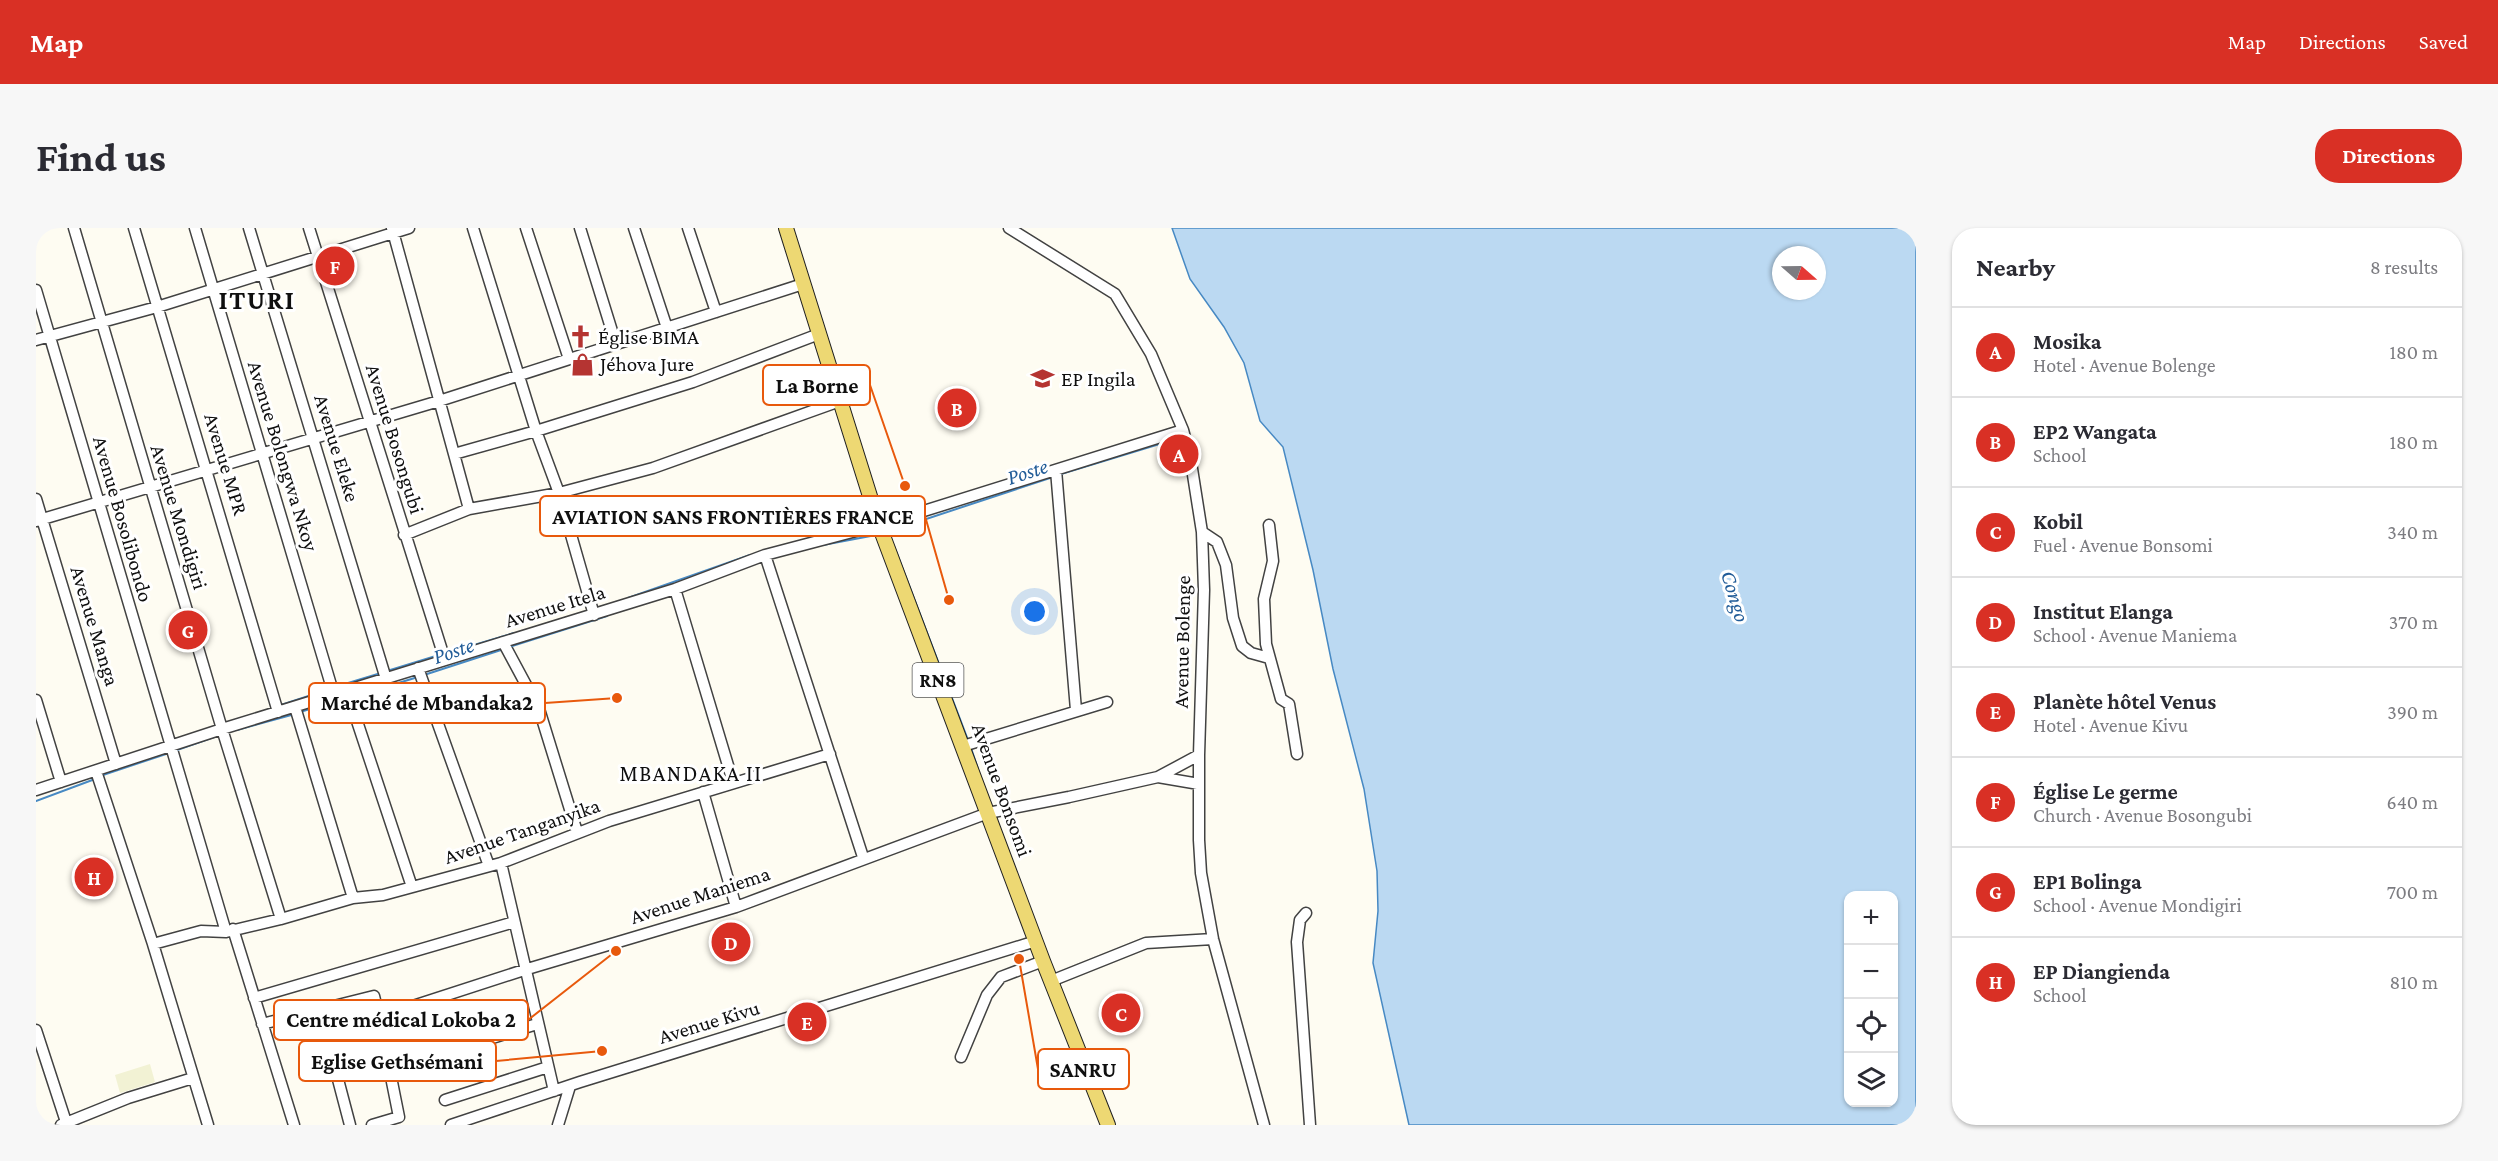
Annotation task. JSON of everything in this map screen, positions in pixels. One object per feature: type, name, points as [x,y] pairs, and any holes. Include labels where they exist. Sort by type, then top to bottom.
[{"type":"main road","name":"Avenue Bonsomi","points":[[786,228],[879,525],[1043,961],[1108,1125]]},
{"type":"street","name":"Avenue Mondigiri","points":[[74,228],[222,729],[281,919]]},
{"type":"street","name":"Avenue MPR","points":[[134,228],[208,470],[278,712]]},
{"type":"street","name":"Avenue Bolongwa Nkoy","points":[[195,228],[334,695]]},
{"type":"street","name":"Avenue Eleke","points":[[249,228],[386,679]]},
{"type":"street","name":"Avenue Bosongubi","points":[[309,228],[445,660]]},
{"type":"street","points":[[36,340],[262,276],[393,230],[409,228]]},
{"type":"street","points":[[472,228],[536,431],[559,494],[594,615]]},
{"type":"street","points":[[526,228],[569,359]]},
{"type":"street","points":[[580,228],[616,344]]},
{"type":"street","points":[[634,228],[667,328]]},
{"type":"street","points":[[688,228],[716,312]]},
{"type":"street","name":"Avenue Bolenge","points":[[1009,228],[1115,294],[1151,354],[1183,430],[1190,456],[1202,532],[1204,590],[1199,755],[1201,873],[1212,939],[1264,1125]]},
{"type":"street","points":[[393,230],[469,509]]},
{"type":"street","points":[[39,520],[314,439],[803,285]]},
{"type":"street","name":"Avenue Bosolibondo","points":[[36,290],[170,746],[294,1125]]},
{"type":"street","points":[[454,454],[693,382],[819,334]]},
{"type":"street","points":[[404,535],[469,509],[559,494],[653,468],[840,401]]},
{"type":"street","name":"Avenue Itela","points":[[36,790],[222,729],[675,589],[765,555],[879,525],[1183,430]]},
{"type":"street","points":[[1056,470],[1076,710]]},
{"type":"street","name":"Avenue Manga","points":[[36,499],[39,520],[116,764]]},
{"type":"street","points":[[1269,525],[1273,561],[1264,599],[1266,644],[1281,699],[1289,704],[1297,754]]},
{"type":"street","points":[[1202,532],[1217,542],[1226,565],[1233,618],[1242,646],[1251,653],[1269,658]]},
{"type":"street","points":[[765,555],[863,857]]},
{"type":"street","points":[[675,589],[733,782]]},
{"type":"street","points":[[503,642],[539,709],[577,832]]},
{"type":"street","points":[[418,668],[489,866]]},
{"type":"street","points":[[347,690],[412,887]]},
{"type":"street","points":[[36,700],[61,782]]},
{"type":"street","points":[[963,746],[1107,702]]},
{"type":"street","points":[[295,707],[353,898]]},
{"type":"street","name":"Avenue Tanganyika","points":[[153,944],[201,931],[229,930],[281,919],[353,898],[383,895],[501,863],[577,832],[733,782],[830,754]]},
{"type":"street","points":[[1158,777],[1199,755]]},
{"type":"street","points":[[96,771],[153,944],[208,1125]]},
{"type":"street","points":[[1158,777],[1199,784]]},
{"type":"street","name":"Avenue Maniema","points":[[379,1017],[524,970],[736,907],[863,857],[988,813],[1158,777]]},
{"type":"street","points":[[703,792],[736,907]]},
{"type":"street","points":[[501,863],[524,970],[554,1091]]},
{"type":"street","points":[[1306,914],[1300,920],[1297,942],[1311,1125]]},
{"type":"street","points":[[254,998],[514,922]]},
{"type":"street","points":[[1051,981],[1146,943],[1212,939]]},
{"type":"street","name":"Avenue Kivu","points":[[451,1125],[1036,941]]},
{"type":"street","points":[[961,1057],[987,995],[1001,977],[1043,961]]},
{"type":"street","points":[[262,1024],[374,996],[399,1117],[372,1125]]},
{"type":"street","points":[[320,1011],[350,1125]]},
{"type":"street","points":[[389,1070],[537,1024]]},
{"type":"street","points":[[36,1030],[65,1124],[128,1098],[193,1078]]},
{"type":"street","points":[[445,1100],[548,1067]]},
{"type":"street","points":[[558,1125],[570,1086]]},
{"type":"green space","points":[[150,1064],[155,1082],[120,1093],[115,1075]]},
{"type":"water","name":"Congo","points":[[1172,228],[1916,228],[1916,1125],[1409,1125],[1373,963],[1378,911],[1377,871],[1364,789],[1333,669],[1313,570],[1283,447],[1260,421],[1244,363],[1224,327],[1190,279]]},
{"type":"waterway","points":[[819,312],[863,453]]},
{"type":"waterway","name":"Poste","points":[[1061,474],[1176,439]]},
{"type":"waterway","name":"Poste","points":[[887,532],[1053,477]]},
{"type":"waterway","name":"Poste","points":[[823,545],[876,535]]},
{"type":"waterway","points":[[894,546],[968,740]]},
{"type":"waterway","points":[[628,598],[750,555]]},
{"type":"waterway","name":"Poste","points":[[509,647],[607,616]]},
{"type":"waterway","points":[[447,653],[514,633]]},
{"type":"waterway","name":"Poste","points":[[424,675],[504,649]]},
{"type":"waterway","points":[[387,671],[439,655]]},
{"type":"waterway","points":[[335,687],[381,673]]},
{"type":"waterway","name":"Poste","points":[[352,697],[418,677]]},
{"type":"waterway","points":[[281,705],[330,689]]},
{"type":"waterway","name":"Poste","points":[[300,712],[346,698]]},
{"type":"waterway","name":"Poste","points":[[237,730],[295,714]]},
{"type":"waterway","name":"Poste","points":[[177,750],[220,735]]},
{"type":"waterway","points":[[971,748],[978,769]]},
{"type":"waterway","name":"Poste","points":[[100,776],[169,753]]},
{"type":"waterway","name":"Poste","points":[[36,801],[95,779]]},
{"type":"place","name":"Église Le germe","points":[[335,266]]},
{"type":"place","name":"Église BIMA","points":[[580,337]]},
{"type":"place","name":"Jéhova Jure","points":[[582,364]]},
{"type":"place","name":"EP Ingila","points":[[1043,379]]},
{"type":"place","name":"EP2 Wangata","points":[[957,408]]},
{"type":"place","name":"Mosika","points":[[1179,454]]},
{"type":"place","name":"La Borne","points":[[905,486]]},
{"type":"place","name":"AVIATION SANS FRONTIÈRES FRANCE","points":[[949,600]]},
{"type":"place","name":"EP1 Bolinga","points":[[188,630]]},
{"type":"place","name":"Marché de Mbandaka2","points":[[617,698]]},
{"type":"place","name":"EP Diangienda","points":[[94,877]]},
{"type":"place","name":"Institut Elanga","points":[[731,942]]},
{"type":"place","name":"Centre médical Lokoba 2","points":[[616,951]]},
{"type":"place","name":"SANRU","points":[[1019,959]]},
{"type":"place","name":"Kobil","points":[[1121,1013]]},
{"type":"place","name":"Planète hôtel Venus","points":[[807,1022]]},
{"type":"place","name":"Eglise Gethsémani","points":[[602,1051]]},
{"type":"district","name":"ITURI","points":[[257,300]]},
{"type":"district","name":"MBANDAKA II","points":[[691,773]]}]
